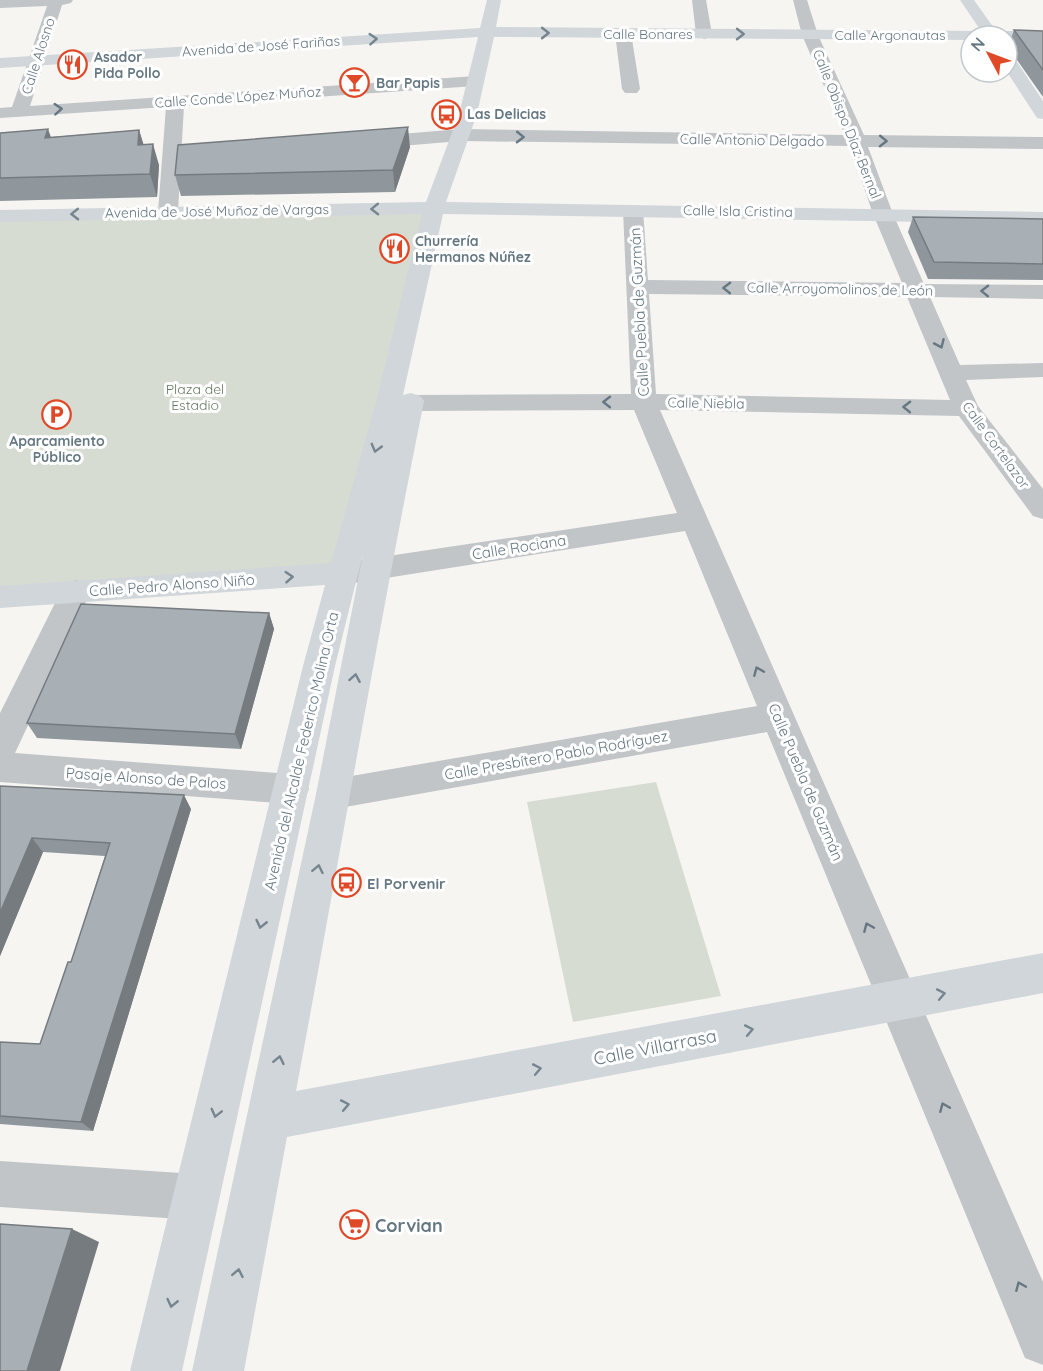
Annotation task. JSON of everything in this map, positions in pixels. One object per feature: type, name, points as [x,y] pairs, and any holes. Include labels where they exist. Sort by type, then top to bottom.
[{"type":"street","name":"Calle Alosno","points":[[19,112],[56,0]]},
{"type":"street","points":[[0,4],[66,0]]},
{"type":"street","name":"Avenida del Alcalde Federico Molina Orta","points":[[218,1371],[334,794],[359,571],[389,402],[444,208],[494,0]]},
{"type":"street","points":[[699,0],[704,34]]},
{"type":"street","name":"Calle Obispo Díaz Bernal","points":[[800,0],[810,34],[857,141],[883,214]]},
{"type":"street","points":[[967,0],[984,24]]},
{"type":"street","name":"Calle Bonares","points":[[487,32],[810,34]]},
{"type":"street","name":"Avenida de José Fariñas","points":[[0,63],[487,32]]},
{"type":"street","points":[[623,33],[631,89]]},
{"type":"street","name":"Calle Argonautas","points":[[810,34],[959,36]]},
{"type":"street","name":"Calle Argonautas","points":[[1019,36],[1043,36]]},
{"type":"street","points":[[1019,77],[1043,114]]},
{"type":"street","name":"Calle Conde López Muñoz","points":[[0,113],[476,81]]},
{"type":"street","points":[[168,212],[175,101]]},
{"type":"street","name":"Calle Antonio Delgado","points":[[347,144],[461,135],[1043,143]]},
{"type":"street","points":[[171,159],[195,157]]},
{"type":"street","name":"Avenida del Alcalde Federico Molina Orta","points":[[156,1371],[319,666],[359,571],[410,403],[450,233],[444,208]]},
{"type":"street","name":"Calle Isla Cristina","points":[[444,208],[1043,218]]},
{"type":"street","name":"Avenida de José Muñoz de Vargas","points":[[0,216],[444,208]]},
{"type":"street","name":"Calle Puebla de Guzmán","points":[[633,210],[644,402],[1043,1340]]},
{"type":"street","name":"Calle Cortelazor","points":[[883,214],[953,373],[966,408],[1040,500]]},
{"type":"street","name":"Calle Arroyomolinos de León","points":[[638,287],[1043,292]]},
{"type":"street","points":[[953,373],[1043,370]]},
{"type":"street","name":"Calle Niebla","points":[[410,403],[644,402],[966,408]]},
{"type":"street","name":"Calle Rociana","points":[[359,571],[694,519]]},
{"type":"street","name":"Calle Pedro Alonso Niño","points":[[0,597],[359,571]]},
{"type":"street","points":[[0,748],[76,591]]},
{"type":"street","name":"Calle Presbítero Pablo Rodríguez","points":[[334,794],[778,716]]},
{"type":"street","name":"Pasaje Alonso de Palos","points":[[0,767],[291,789]]},
{"type":"street","name":"Calle Villarrasa","points":[[267,1119],[1043,974]]},
{"type":"street","points":[[0,1184],[196,1197]]},
{"type":"green space","name":"Plaza del Estadio","points":[[434,208],[343,573],[0,597],[0,216]]},
{"type":"green space","points":[[656,782],[721,996],[573,1022],[527,802]]},
{"type":"building","points":[[1019,30],[1043,31],[1043,70],[1019,37]]},
{"type":"building","points":[[408,127],[393,170],[175,175],[178,145]]},
{"type":"building","points":[[48,129],[45,138],[139,130],[138,145],[153,144],[150,174],[0,178],[0,133]]},
{"type":"building","points":[[913,217],[1043,219],[1043,264],[934,262]]},
{"type":"building","points":[[81,604],[269,613],[235,734],[27,723]]},
{"type":"building","points":[[0,786],[184,795],[81,1122],[0,1116],[0,1042],[40,1044],[68,962],[71,962],[110,843],[32,838],[0,913]]},
{"type":"building","points":[[0,1224],[72,1229],[27,1371],[0,1371]]},
{"type":"place","name":"Asador Pida Pollo","points":[[73,65]]},
{"type":"place","name":"Bar Papis","points":[[355,83]]},
{"type":"place","name":"Las Delicias","points":[[446,114]]},
{"type":"place","name":"Churrería Hermanos Núñez","points":[[394,249]]},
{"type":"place","name":"Aparcamiento Público","points":[[57,414]]},
{"type":"place","name":"El Porvenir","points":[[346,883]]},
{"type":"place","name":"Corvian","points":[[354,1225]]}]
